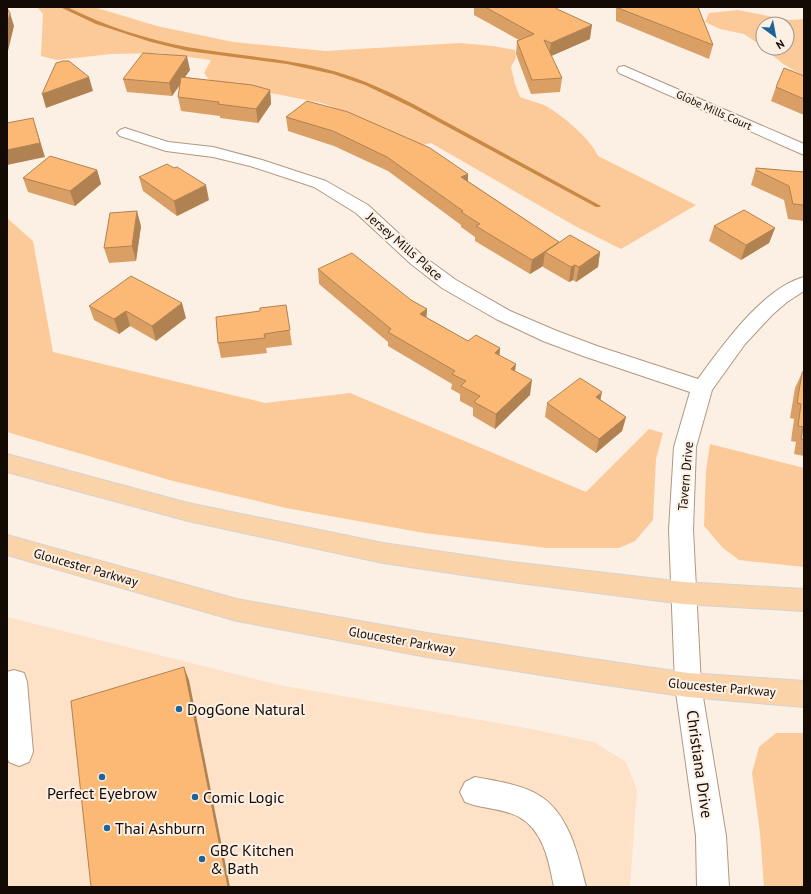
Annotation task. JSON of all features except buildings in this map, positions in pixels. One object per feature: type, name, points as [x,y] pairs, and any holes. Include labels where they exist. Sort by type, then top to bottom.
[{"type":"main road","points":[[7,463],[188,512],[383,553],[504,571],[683,593],[804,600]]},
{"type":"main road","name":"Gloucester Parkway","points":[[7,545],[237,610],[427,645],[688,685],[804,694]]},
{"type":"street","name":"Globe Mills Court","points":[[624,70],[804,150]]},
{"type":"street","name":"Jersey Mills Place","points":[[125,133],[166,146],[213,152],[256,162],[320,184],[362,209],[417,260],[450,284],[502,315],[584,348],[702,388]]},
{"type":"street","name":"Tavern Drive","points":[[683,593],[681,498],[685,447],[702,388],[738,340],[765,312],[780,298],[804,283]]},
{"type":"street","name":"Christiana Drive","points":[[683,593],[688,685],[710,836],[713,887]]},
{"type":"street","points":[[14,682],[19,752]]},
{"type":"street","points":[[475,792],[505,798],[527,805],[541,816],[560,845],[570,887]]},
{"type":"shaded area","points":[[37,7],[94,7],[157,26],[233,42],[325,51],[460,43],[515,50],[516,58],[511,67],[520,97],[544,105],[558,114],[582,134],[598,156],[696,205],[621,249],[575,226],[431,143],[423,145],[421,149],[358,117],[322,103],[255,90],[214,86],[204,73],[211,60],[159,53],[111,54],[57,60],[41,56],[43,14]]},
{"type":"shaded area","points":[[738,10],[769,16],[755,16],[755,42],[744,34],[720,29],[705,22],[709,13]]},
{"type":"shaded area","points":[[804,19],[804,77],[774,56],[795,56],[795,20]]},
{"type":"shaded area","points":[[7,218],[33,241],[53,352],[265,403],[350,393],[586,492],[649,429],[663,433],[656,459],[653,520],[635,541],[619,548],[547,548],[424,533],[286,508],[173,481],[7,432]]},
{"type":"shaded area","points":[[710,444],[804,468],[804,567],[739,560],[723,548],[704,526],[706,470]]},
{"type":"shaded area","points":[[7,617],[279,685],[521,727],[594,742],[626,762],[637,790],[630,887],[7,887]]},
{"type":"shaded area","points":[[776,733],[804,733],[804,887],[764,887],[760,833],[752,773],[759,747]]},
{"type":"waterway","points":[[63,7],[115,30],[151,41],[188,49],[271,60],[319,69],[351,78],[413,106],[598,206]]},
{"type":"place","name":"DogGone Natural","points":[[179,709]]},
{"type":"place","name":"Perfect Eyebrow","points":[[102,777]]},
{"type":"place","name":"Comic Logic","points":[[195,797]]},
{"type":"place","name":"Thai Ashburn","points":[[107,828]]},
{"type":"place","name":"GBC Kitchen & Bath","points":[[202,859]]}]
